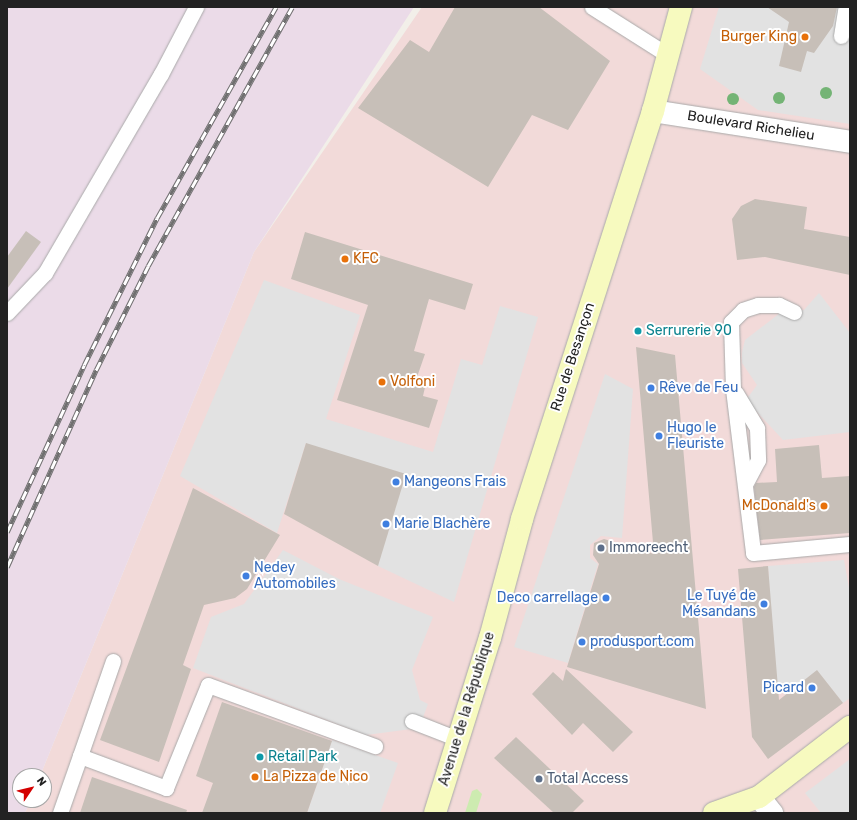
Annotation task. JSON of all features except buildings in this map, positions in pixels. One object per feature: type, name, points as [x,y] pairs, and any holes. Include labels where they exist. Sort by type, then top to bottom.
[{"type":"main road","name":"Rue de Besançon","points":[[499,606],[522,519],[653,110],[666,54],[682,7]]},
{"type":"main road","name":"Avenue de la République","points":[[435,813],[499,606]]},
{"type":"main road","points":[[714,813],[766,805],[850,726]]},
{"type":"street","name":"Boulevard Richelieu","points":[[653,110],[850,142]]},
{"type":"lane","points":[[7,313],[45,273],[161,74],[196,7]]},
{"type":"lane","points":[[592,7],[666,54]]},
{"type":"lane","points":[[841,36],[845,10]]},
{"type":"lane","points":[[794,312],[779,305],[758,304],[743,310],[731,322],[733,389],[757,428],[758,460],[746,483],[753,553],[850,544]]},
{"type":"lane","points":[[60,813],[113,661]]},
{"type":"lane","points":[[80,756],[166,788],[208,686],[375,746]]},
{"type":"lane","points":[[412,721],[458,739]]},
{"type":"shaded area","points":[[7,7],[414,7],[254,252],[43,768],[12,768],[12,808],[27,808],[25,813],[7,813]]},
{"type":"shaded area","points":[[422,7],[850,7],[850,813],[25,813],[27,808],[52,808],[52,768],[43,768],[254,252]]},
{"type":"shaded area","points":[[719,7],[850,7],[850,124],[758,110],[700,69]]},
{"type":"shaded area","points":[[264,280],[360,315],[326,419],[433,452],[461,359],[482,365],[500,306],[538,317],[454,602],[378,566],[306,443],[277,533],[180,476]]},
{"type":"shaded area","points":[[819,293],[850,333],[850,432],[783,440],[746,400],[757,385],[742,363],[742,352],[745,340],[780,313],[804,310]]},
{"type":"shaded area","points":[[605,374],[633,389],[622,538],[601,536],[590,545],[590,558],[598,564],[568,663],[514,647]]},
{"type":"shaded area","points":[[283,550],[339,579],[433,617],[412,670],[420,700],[428,704],[419,728],[366,735],[193,668],[211,617],[244,604]]},
{"type":"shaded area","points":[[844,560],[850,594],[850,698],[843,703],[817,671],[785,695],[775,682],[768,566]]},
{"type":"shaded area","points":[[332,740],[398,763],[380,813],[307,813]]},
{"type":"shaded area","points":[[850,759],[850,813],[821,813],[805,793]]},
{"type":"green space","points":[[477,789],[482,794],[476,813],[465,813],[472,791]]},
{"type":"railway","points":[[7,532],[84,365],[157,218],[276,7]]},
{"type":"railway","points":[[7,567],[96,370],[148,266],[292,7]]},
{"type":"place","name":"Burger King","points":[[805,37]]},
{"type":"place","name":"KFC","points":[[345,259]]},
{"type":"place","name":"Serrurerie 90","points":[[638,331]]},
{"type":"place","name":"Volfoni","points":[[382,382]]},
{"type":"place","name":"Rêve de Feu","points":[[651,388]]},
{"type":"place","name":"Hugo le Fleuriste","points":[[659,436]]},
{"type":"place","name":"Mangeons Frais","points":[[396,482]]},
{"type":"place","name":"McDonald's","points":[[824,506]]},
{"type":"place","name":"Marie Blachère","points":[[386,524]]},
{"type":"place","name":"Immoreecht","points":[[601,548]]},
{"type":"place","name":"Nedey Automobiles","points":[[246,576]]},
{"type":"place","name":"Deco carrellage","points":[[606,598]]},
{"type":"place","name":"Le Tuyé de Mésandans","points":[[764,604]]},
{"type":"place","name":"produsport.com","points":[[582,642]]},
{"type":"place","name":"Picard","points":[[812,688]]},
{"type":"place","name":"Retail Park","points":[[260,757]]},
{"type":"place","name":"La Pizza de Nico","points":[[255,777]]},
{"type":"place","name":"Total Access","points":[[539,779]]}]
